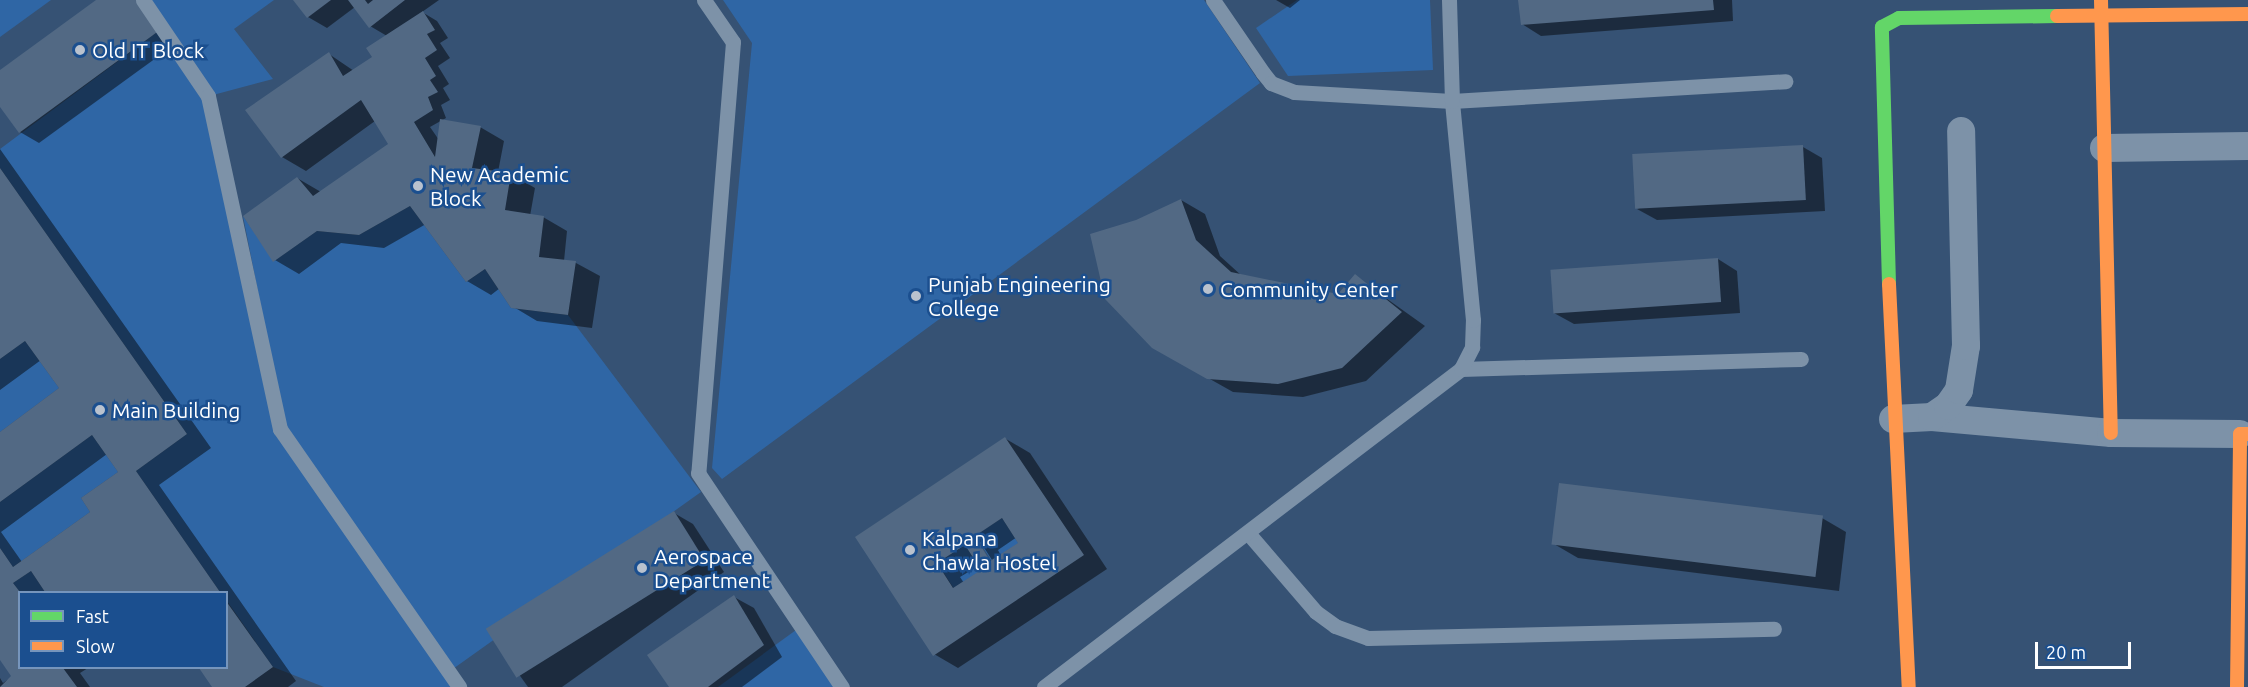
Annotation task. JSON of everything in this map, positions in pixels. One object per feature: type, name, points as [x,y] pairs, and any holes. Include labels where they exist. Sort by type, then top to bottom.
[{"type":"street","points":[[2101,0],[2111,433]]},
{"type":"street","points":[[1909,687],[1893,419],[1882,27],[1899,18],[2101,18],[2248,14]]},
{"type":"street","points":[[1932,417],[1948,406],[1959,390],[1966,346],[1961,131]]},
{"type":"street","points":[[2104,148],[2248,146]]},
{"type":"street","points":[[1893,419],[1932,417],[2111,433],[2244,434],[2237,687]]},
{"type":"lane","points":[[143,0],[208,96],[280,429],[459,687]]},
{"type":"lane","points":[[704,0],[733,42],[698,473],[842,687]]},
{"type":"lane","points":[[1213,0],[1271,83],[1294,92],[1452,100],[1785,81]]},
{"type":"lane","points":[[1044,687],[1461,369],[1472,347],[1473,320],[1452,100],[1449,0]]},
{"type":"lane","points":[[1461,369],[1801,359]]},
{"type":"lane","points":[[1248,533],[1316,612],[1343,630],[1368,638],[1774,629]]},
{"type":"shaded area","points":[[0,0],[51,0],[0,37]]},
{"type":"shaded area","points":[[148,0],[274,0],[234,29],[273,79],[213,95]]},
{"type":"shaded area","points":[[723,0],[1204,0],[1260,83],[722,479],[712,468],[752,43]]},
{"type":"shaded area","points":[[1297,0],[1430,0],[1433,70],[1288,76],[1256,28]]},
{"type":"shaded area","points":[[160,30],[202,98],[275,431],[457,687],[324,687],[273,667],[228,602],[228,591],[219,591],[136,471],[187,434],[0,168],[0,149]]},
{"type":"shaded area","points":[[410,206],[466,282],[485,269],[511,308],[568,315],[701,492],[450,671],[285,428],[243,216],[274,261],[317,231],[359,235]]},
{"type":"shaded area","points":[[25,341],[59,388],[0,432],[0,359]]},
{"type":"shaded area","points":[[92,435],[118,472],[81,498],[90,512],[13,567],[0,548],[0,502]]},
{"type":"shaded area","points":[[1002,518],[1018,543],[992,561],[975,535]]},
{"type":"shaded area","points":[[965,545],[981,570],[954,588],[937,563]]},
{"type":"shaded area","points":[[31,571],[44,591],[19,591],[13,583]]},
{"type":"shaded area","points":[[796,630],[835,687],[718,687]]},
{"type":"building","name":"Old IT Block","points":[[96,0],[138,0],[160,30],[19,133],[0,107],[0,70]]},
{"type":"building","points":[[293,0],[331,0],[307,18]]},
{"type":"building","points":[[348,0],[365,0],[368,4],[373,0],[405,0],[369,28]]},
{"type":"building","points":[[1518,0],[1713,0],[1714,10],[1521,25]]},
{"type":"building","name":"New Academic Block","points":[[423,11],[435,30],[427,34],[437,50],[425,58],[436,76],[430,80],[438,92],[428,97],[433,110],[414,122],[435,157],[440,119],[481,126],[472,168],[511,173],[505,210],[544,216],[539,257],[576,261],[568,315],[511,308],[485,269],[466,282],[410,206],[359,235],[317,231],[273,262],[243,216],[297,177],[313,196],[388,144],[361,100],[281,158],[245,110],[329,52],[343,76],[372,57],[366,48]]},
{"type":"building","points":[[1803,145],[1806,200],[1635,209],[1632,154]]},
{"type":"building","name":"Main Building","points":[[0,168],[187,434],[136,471],[219,591],[44,591],[31,571],[13,583],[19,591],[18,669],[64,669],[77,687],[0,687],[11,676],[0,660],[0,548],[13,567],[90,512],[81,498],[118,472],[92,435],[0,502],[0,432],[59,388],[25,341],[0,359]]},
{"type":"building","name":"Community Center","points":[[1181,199],[1196,240],[1231,272],[1338,294],[1355,274],[1402,312],[1342,368],[1278,384],[1207,379],[1152,348],[1105,299],[1090,234],[1136,220]]},
{"type":"building","points":[[1718,258],[1721,302],[1553,314],[1550,270]]},
{"type":"building","name":"Kalpana Chawla Hostel","points":[[1005,437],[1084,555],[933,656],[855,537]],"holes":[[[1002,518],[1018,543],[990,561],[975,536]],[[965,545],[981,570],[953,588],[937,563]]]},
{"type":"building","points":[[1559,483],[1823,515],[1815,577],[1551,545]]},
{"type":"building","points":[[674,511],[705,560],[516,678],[486,629]]},
{"type":"building","name":"Aerospace Department","points":[[734,595],[764,645],[708,687],[669,687],[647,655]]},
{"type":"building","points":[[228,604],[273,667],[245,687],[212,687],[200,669],[228,669]]},
{"type":"traffic: fast","points":[[1889,284],[1882,27],[1899,18],[2057,16]]},
{"type":"traffic: slow","points":[[2101,0],[2111,433]]},
{"type":"traffic: slow","points":[[2057,16],[2248,14]]},
{"type":"traffic: slow","points":[[1889,284],[1909,687]]},
{"type":"traffic: slow","points":[[2237,687],[2240,434],[2248,434]]},
{"type":"place","name":"Old IT Block","points":[[80,50]]},
{"type":"place","name":"New Academic Block","points":[[418,186]]},
{"type":"place","name":"Community Center","points":[[1208,289]]},
{"type":"place","name":"Punjab Engineering College","points":[[916,296]]},
{"type":"place","name":"Main Building","points":[[100,410]]},
{"type":"place","name":"Kalpana Chawla Hostel","points":[[910,550]]},
{"type":"place","name":"Aerospace Department","points":[[642,568]]}]
